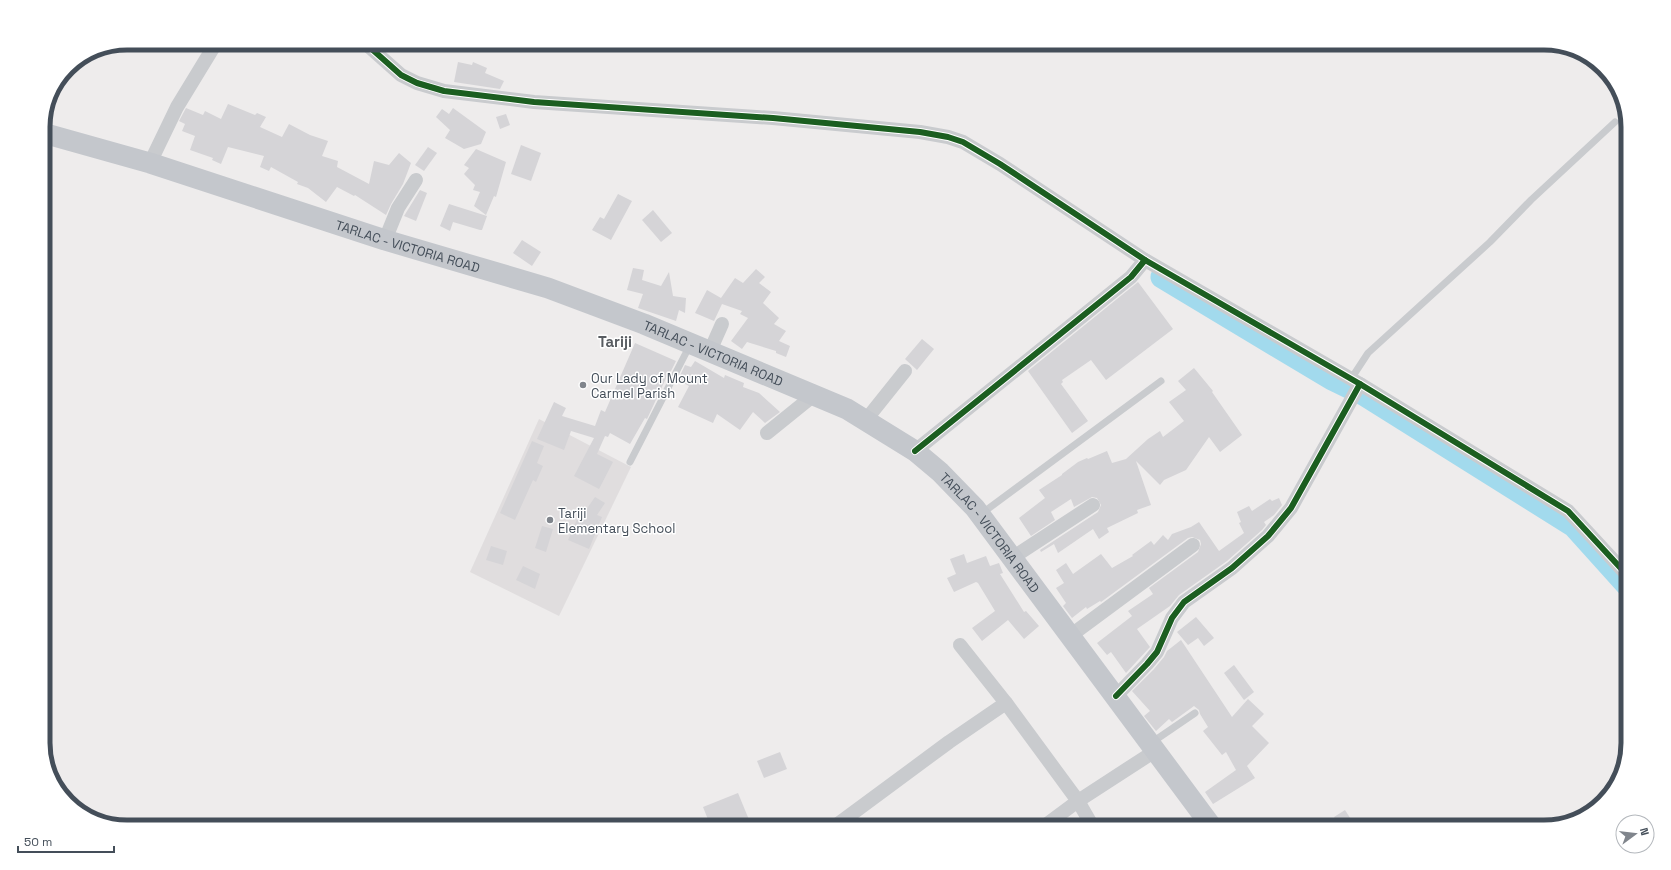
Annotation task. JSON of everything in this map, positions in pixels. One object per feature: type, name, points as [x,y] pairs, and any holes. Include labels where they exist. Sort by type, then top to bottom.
[{"type":"main road","name":"TARLAC - VICTORIA ROAD","points":[[50,135],[150,163],[385,240],[548,288],[691,343],[847,409],[915,451],[940,472],[980,515],[1207,820]]},
{"type":"street","points":[[150,163],[176,107],[212,50]]},
{"type":"street","points":[[373,50],[401,75],[417,83],[444,91],[534,102],[772,118],[920,132],[948,137],[963,142],[1000,164],[1144,261],[1355,388],[1568,511],[1621,568]]},
{"type":"street","points":[[385,240],[398,208],[416,180]]},
{"type":"street","points":[[915,451],[1131,277],[1144,261]]},
{"type":"street","points":[[710,351],[722,324]]},
{"type":"street","points":[[865,420],[905,371]]},
{"type":"street","points":[[1116,696],[1148,664],[1157,652],[1172,618],[1184,602],[1232,568],[1268,536],[1291,508],[1355,388]]},
{"type":"street","points":[[767,433],[814,395]]},
{"type":"street","points":[[1012,558],[1093,505]]},
{"type":"street","points":[[1070,636],[1193,545]]},
{"type":"street","points":[[960,645],[1078,801],[1089,820]]},
{"type":"street","points":[[843,820],[949,742],[1006,704]]},
{"type":"street","points":[[1052,820],[1152,747]]},
{"type":"lane","points":[[1355,388],[1368,353],[1490,242],[1531,200],[1615,122]]},
{"type":"lane","points":[[630,462],[691,343]]},
{"type":"lane","points":[[980,515],[1162,381]]},
{"type":"lane","points":[[1152,747],[1195,713]]},
{"type":"shaded area","name":"Tariji Elementary School","points":[[539,419],[631,467],[559,616],[470,572]]},
{"type":"building","points":[[458,62],[472,65],[473,62],[487,68],[485,73],[504,81],[500,89],[454,82]]},
{"type":"building","points":[[228,104],[255,115],[257,113],[266,117],[260,127],[282,137],[289,124],[310,135],[328,141],[322,156],[338,161],[337,167],[369,184],[374,161],[389,165],[399,153],[411,163],[403,184],[386,215],[355,195],[354,196],[337,187],[326,202],[308,188],[297,184],[298,182],[271,167],[269,171],[260,167],[264,156],[228,147],[221,164],[212,160],[213,158],[190,150],[195,136],[182,131],[185,124],[179,121],[186,108],[203,115],[205,111],[221,119]]},
{"type":"building","points":[[453,108],[486,132],[481,144],[464,149],[445,138],[450,130],[436,117],[442,109],[449,114]]},
{"type":"building","points":[[506,114],[510,125],[500,129],[496,117]]},
{"type":"building","points":[[521,145],[541,153],[531,181],[511,174]]},
{"type":"building","points":[[428,147],[437,153],[424,171],[415,165]]},
{"type":"building","points":[[476,149],[506,162],[496,197],[494,196],[486,215],[474,206],[480,192],[473,190],[475,185],[464,174],[469,168],[464,165]]},
{"type":"building","points":[[420,190],[427,193],[416,221],[404,216]]},
{"type":"building","points":[[618,194],[632,201],[611,240],[592,230],[600,217],[604,219]]},
{"type":"building","points":[[449,204],[487,216],[482,230],[453,222],[450,231],[440,226]]},
{"type":"building","points":[[653,210],[672,233],[661,242],[642,220]]},
{"type":"building","points":[[522,240],[541,252],[532,266],[513,253]]},
{"type":"building","points":[[633,268],[644,270],[642,280],[661,286],[669,272],[673,296],[686,298],[685,313],[679,310],[676,321],[638,308],[643,294],[627,290]]},
{"type":"building","points":[[756,269],[765,277],[759,283],[771,292],[763,303],[779,318],[774,324],[786,331],[779,341],[790,346],[786,357],[776,353],[776,351],[747,342],[742,349],[731,341],[748,318],[740,314],[742,311],[722,304],[714,321],[695,313],[707,290],[721,298],[735,278],[743,283]]},
{"type":"building","points":[[1138,282],[1173,329],[1106,380],[1091,360],[1062,380],[1063,382],[1061,384],[1088,421],[1072,433],[1028,371]]},
{"type":"building","points":[[922,339],[934,349],[917,370],[905,359]]},
{"type":"building","points":[[635,343],[676,361],[669,375],[668,374],[647,419],[645,418],[630,444],[610,433],[608,437],[605,436],[597,454],[613,462],[599,489],[574,476],[594,438],[571,431],[564,450],[537,439],[554,402],[566,408],[562,416],[595,426],[601,410],[605,412]]},
{"type":"building","points":[[695,361],[724,378],[725,375],[744,383],[743,387],[759,393],[780,412],[765,423],[753,412],[740,430],[717,414],[713,423],[678,407],[689,386],[678,380],[685,365],[691,367]]},
{"type":"building","points":[[1194,368],[1213,391],[1212,392],[1242,435],[1220,452],[1209,437],[1186,470],[1164,480],[1160,485],[1136,461],[1151,505],[1137,510],[1138,513],[1107,528],[1109,532],[1099,539],[1093,529],[1058,553],[1054,544],[1041,552],[1040,550],[1098,512],[1101,505],[1097,498],[1092,497],[1074,507],[1071,499],[1051,512],[1055,520],[1031,536],[1019,518],[1045,498],[1039,490],[1062,475],[1078,462],[1087,458],[1088,459],[1107,451],[1112,463],[1126,459],[1148,439],[1160,431],[1163,437],[1184,421],[1169,402],[1186,390],[1178,381]]},
{"type":"building","points":[[532,441],[544,446],[537,463],[543,466],[536,482],[533,480],[515,520],[500,513]]},
{"type":"building","points":[[595,497],[605,503],[597,515],[602,517],[589,549],[568,540],[582,508],[586,510]]},
{"type":"building","points":[[1279,498],[1282,505],[1274,515],[1264,522],[1266,525],[1262,530],[1227,561],[1179,595],[1170,606],[1137,629],[1150,647],[1126,673],[1111,652],[1107,655],[1097,643],[1132,616],[1128,611],[1153,594],[1149,588],[1198,552],[1201,544],[1200,540],[1192,537],[1188,538],[1101,602],[1100,601],[1087,609],[1086,607],[1072,618],[1063,606],[1066,603],[1056,588],[1064,583],[1056,570],[1066,563],[1073,574],[1101,554],[1112,568],[1133,556],[1132,555],[1151,541],[1154,545],[1163,535],[1168,540],[1172,534],[1191,527],[1199,522],[1219,551],[1244,533],[1239,523],[1241,522],[1237,512],[1249,506],[1252,511],[1270,499],[1272,501]]},
{"type":"building","points":[[542,526],[553,529],[546,552],[535,548]]},
{"type":"building","points":[[491,546],[507,551],[503,565],[486,560]]},
{"type":"building","points":[[964,554],[967,563],[986,556],[990,566],[999,563],[1003,573],[1000,574],[1024,612],[1026,611],[1039,626],[1024,639],[1008,620],[982,641],[972,628],[995,611],[976,582],[954,592],[947,578],[956,574],[950,559]]},
{"type":"building","points":[[523,566],[540,574],[535,589],[516,580]]},
{"type":"building","points":[[1196,617],[1214,638],[1204,646],[1198,638],[1188,645],[1177,632]]},
{"type":"building","points":[[1181,640],[1232,717],[1248,699],[1264,714],[1252,726],[1269,743],[1247,766],[1255,778],[1213,804],[1205,792],[1236,770],[1226,752],[1222,755],[1203,731],[1208,727],[1199,710],[1194,706],[1172,722],[1169,719],[1156,731],[1144,716],[1150,711],[1132,691],[1154,669],[1167,651]]},
{"type":"building","points":[[1234,665],[1254,692],[1244,700],[1224,673]]},
{"type":"building","points":[[780,752],[787,769],[764,778],[757,761]]},
{"type":"building","points":[[738,793],[749,820],[708,820],[703,807]]},
{"type":"building","points":[[1345,810],[1351,820],[1336,820],[1334,817]]},
{"type":"waterway","points":[[1162,277],[1332,379],[1365,395],[1574,526],[1621,578]]},
{"type":"cycle path","points":[[373,50],[401,75],[417,83],[444,91],[534,102],[773,118],[920,132],[948,137],[963,142],[1000,164],[1145,260]]},
{"type":"cycle path","points":[[915,451],[1131,277],[1145,260],[1360,384],[1568,511],[1621,568]]},
{"type":"cycle path","points":[[1116,696],[1157,652],[1172,618],[1184,602],[1232,568],[1268,536],[1291,508],[1360,384]]},
{"type":"place","name":"Our Lady of Mount Carmel Parish","points":[[583,385]]},
{"type":"place","name":"Tariji Elementary School","points":[[550,520]]},
{"type":"district","name":"Tariji","points":[[615,342]]}]
